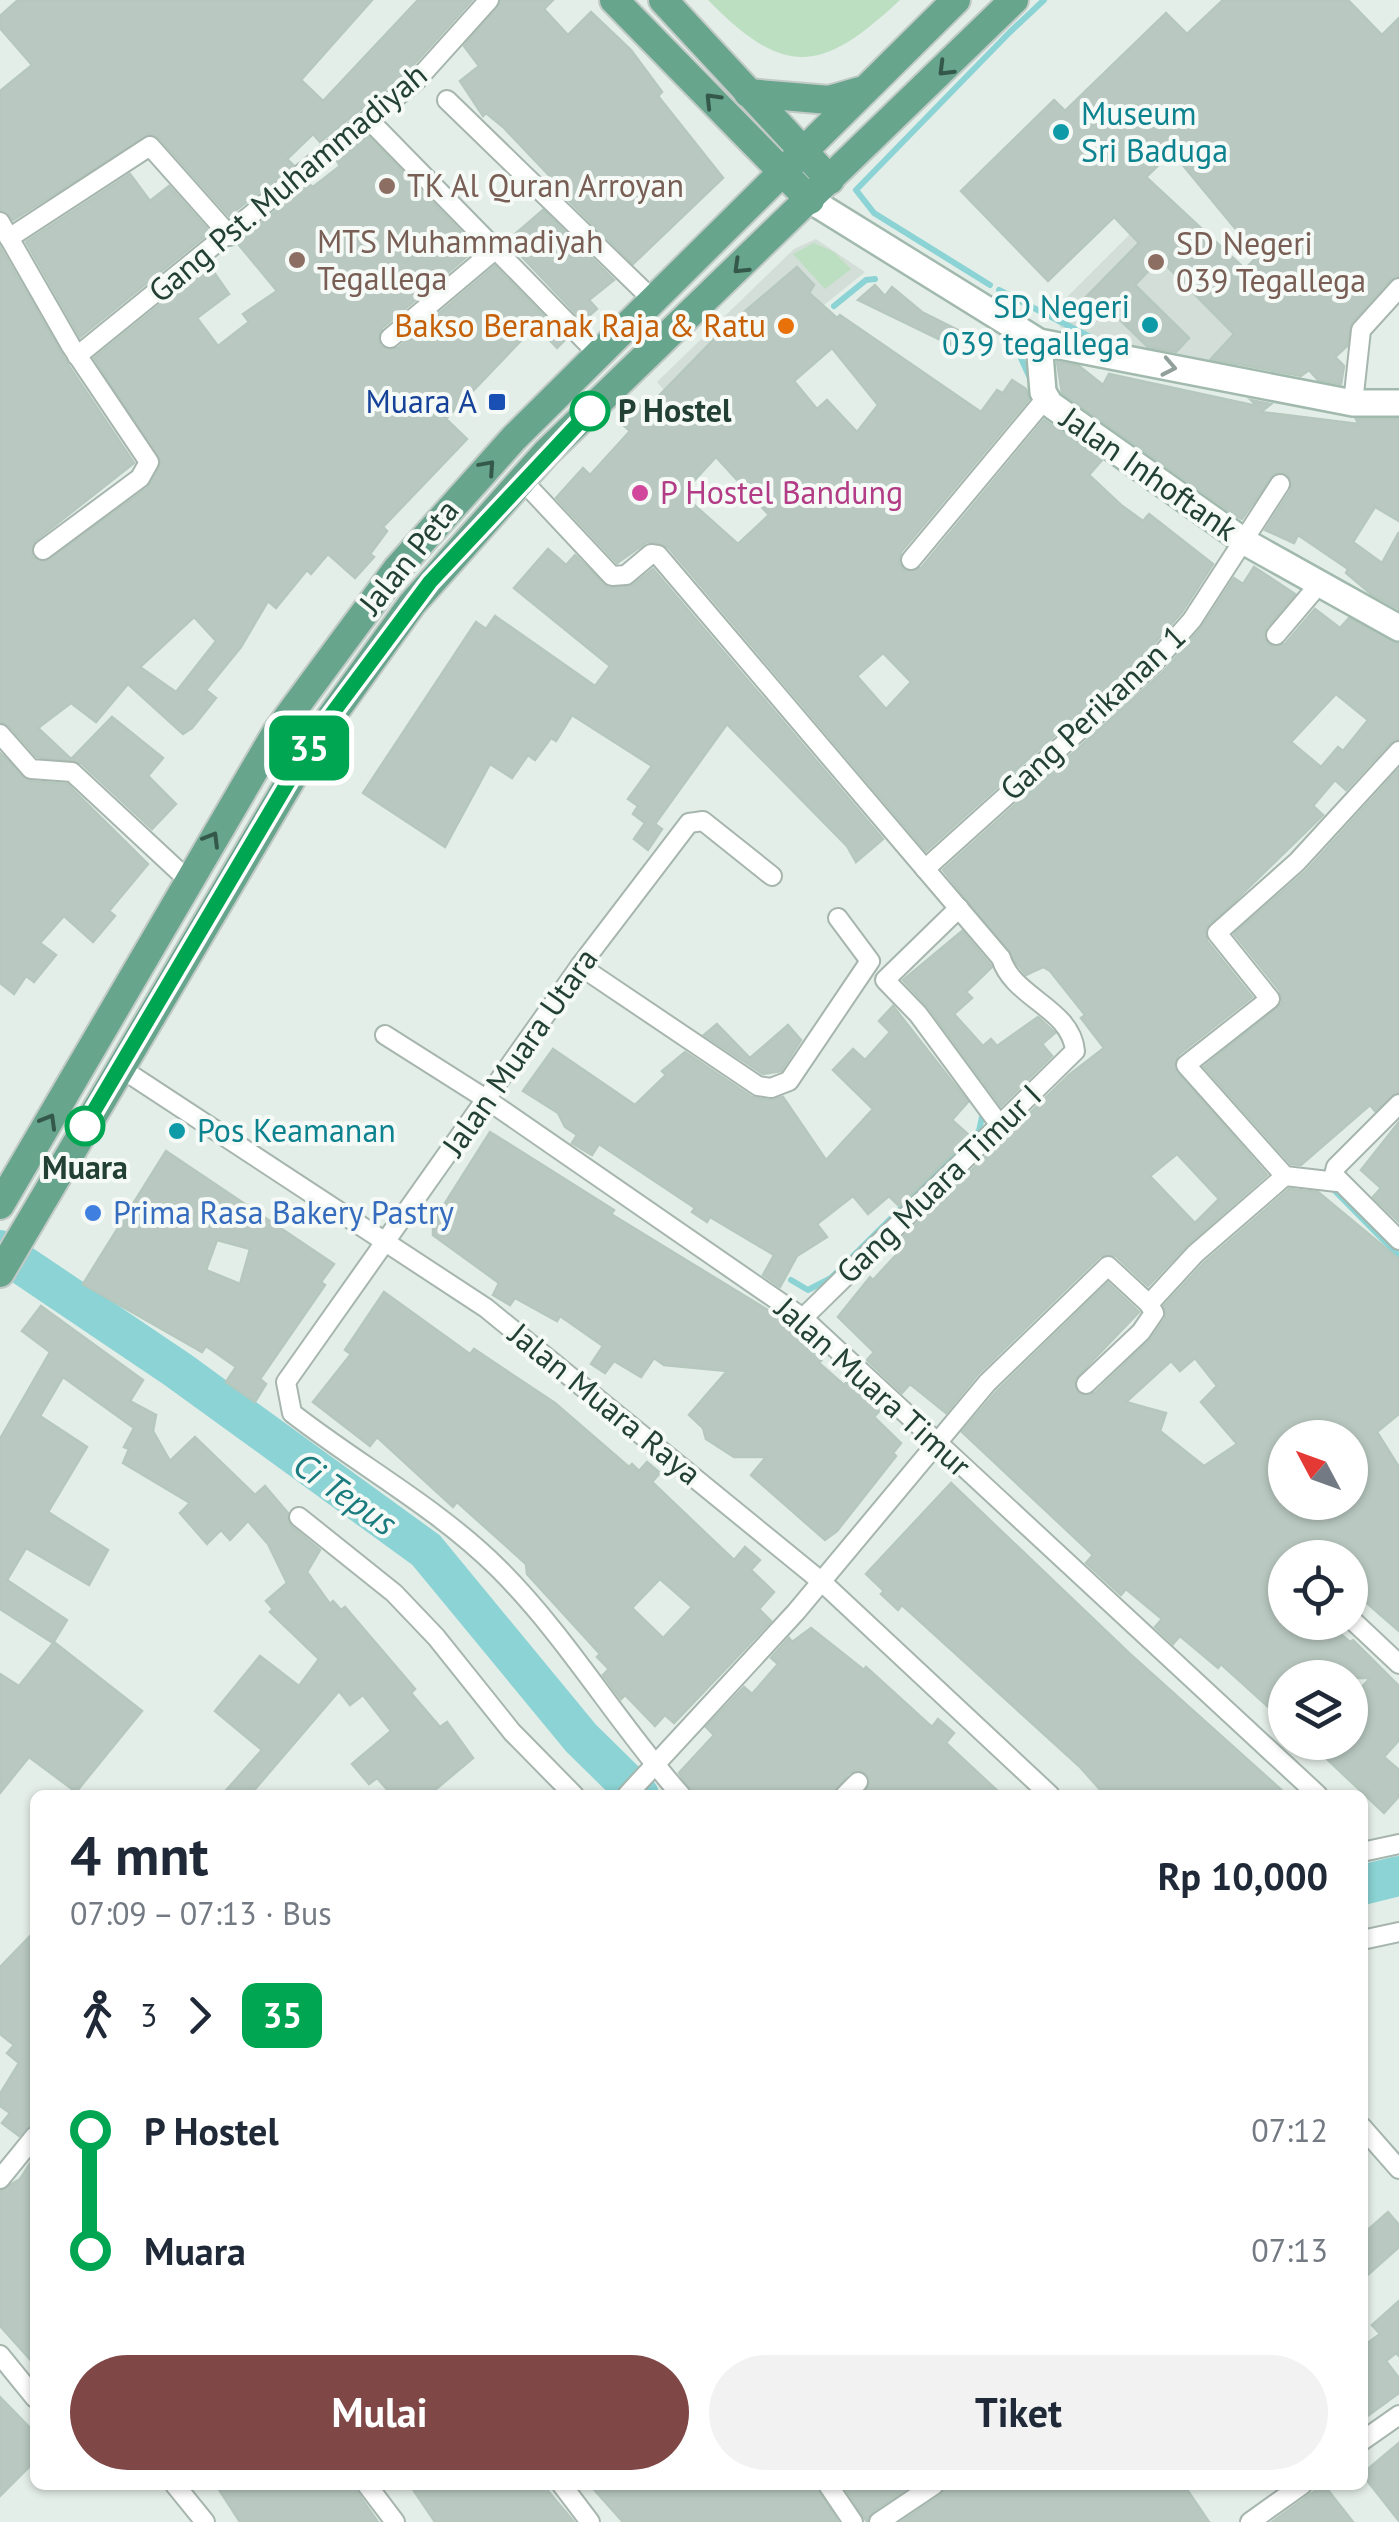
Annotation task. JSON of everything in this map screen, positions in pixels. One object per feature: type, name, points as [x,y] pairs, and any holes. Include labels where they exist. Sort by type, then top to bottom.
[{"type":"main road","points":[[614,0],[780,170],[820,190],[846,218],[957,294],[1039,342],[1352,403],[1399,402]]},
{"type":"main road","points":[[663,0],[803,147],[820,190]]},
{"type":"main road","name":"Jalan Peta","points":[[0,1205],[276,733],[397,569],[514,438],[655,302],[803,147],[956,0]]},
{"type":"main road","name":"Jalan Peta","points":[[0,1272],[314,738],[412,604],[522,480],[1014,0]]},
{"type":"main road","points":[[748,93],[829,100],[863,90]]},
{"type":"main road","name":"Jalan Inhoftank","points":[[1039,342],[1046,398],[1080,428],[1246,542],[1399,628]]},
{"type":"street","name":"Gang Pst. Muhammadiyah","points":[[77,356],[230,236],[416,81],[490,0]]},
{"type":"street","points":[[448,100],[655,302]]},
{"type":"street","points":[[370,120],[600,356]]},
{"type":"street","points":[[43,550],[150,467],[77,356],[4,230],[150,146],[230,236]]},
{"type":"street","points":[[390,338],[497,248]]},
{"type":"street","points":[[1352,403],[1360,330],[1399,288]]},
{"type":"street","points":[[911,560],[1046,398]]},
{"type":"street","points":[[522,480],[612,576],[626,575],[651,554],[658,555],[958,908],[885,980],[918,1014],[999,1124]]},
{"type":"street","name":"Gang Perikanan 1","points":[[925,869],[1154,663],[1192,620],[1280,484]]},
{"type":"street","points":[[1276,635],[1320,582]]},
{"type":"street","points":[[0,734],[31,769],[62,769],[84,780],[187,880]]},
{"type":"street","points":[[1286,1176],[1186,1069],[1188,1060],[1270,999],[1217,933],[1296,862],[1399,752]]},
{"type":"street","name":"Jalan Muara Utara","points":[[674,1790],[648,1770],[536,1609],[499,1569],[471,1542],[292,1413],[286,1382],[580,966],[654,864],[690,824],[703,821],[772,876]]},
{"type":"street","name":"Gang Muara Timur I","points":[[803,1318],[1075,1051],[1068,1030],[1010,980],[1001,958],[958,908]]},
{"type":"street","points":[[580,966],[758,1086],[771,1088],[789,1082],[870,961],[838,918]]},
{"type":"street","name":"Jalan Muara Timur","points":[[385,1035],[486,1099],[803,1318],[1313,1790]]},
{"type":"street","name":"Jalan Muara Raya","points":[[119,1067],[386,1241],[532,1344],[822,1582],[1045,1790]]},
{"type":"street","points":[[1333,1178],[1399,1104]]},
{"type":"street","points":[[1149,1304],[1195,1254],[1286,1176],[1333,1178],[1399,1240]]},
{"type":"street","points":[[631,1790],[822,1582],[987,1383],[1108,1266],[1154,1313],[1141,1332],[1086,1384]]},
{"type":"street","points":[[299,1517],[394,1593],[436,1637],[512,1732],[569,1790]]},
{"type":"street","points":[[1368,1635],[1399,1664]]},
{"type":"street","points":[[1368,1848],[1399,1844]]},
{"type":"street","points":[[1368,1939],[1399,1932]]},
{"type":"street","points":[[1368,2134],[1399,2169]]},
{"type":"street","points":[[0,2180],[30,2142]]},
{"type":"street","points":[[0,2354],[30,2392]]},
{"type":"street","points":[[1368,2437],[1399,2415]]},
{"type":"street","points":[[180,2490],[204,2522]]},
{"type":"street","points":[[371,2490],[395,2522]]},
{"type":"street","points":[[566,2490],[590,2522]]},
{"type":"street","points":[[831,2490],[853,2522]]},
{"type":"street","points":[[879,2522],[927,2490]]},
{"type":"street","points":[[1250,2522],[1295,2490]]},
{"type":"shaded area","name":"SD Negeri 039 Tegallega","points":[[1156,208],[1274,326],[1226,376],[1079,346],[1049,315]]},
{"type":"shaded area","points":[[816,239],[865,272],[798,326],[675,403],[657,382],[794,249]]},
{"type":"green space","points":[[708,0],[900,0],[848,42],[804,57],[782,54],[760,44]]},
{"type":"green space","points":[[814,243],[834,252],[851,269],[825,289],[793,254]]},
{"type":"building","points":[[18,0],[372,0],[301,80],[323,101],[418,0],[472,0],[407,72],[320,142],[313,134],[287,159],[293,165],[229,216],[159,138],[150,134],[13,220],[0,210],[0,91],[32,65],[0,28],[0,16]]},
{"type":"building","points":[[501,0],[553,0],[544,9],[568,35],[591,12],[631,50],[662,92],[658,96],[723,178],[633,264],[557,189],[560,187],[503,127],[486,113],[483,116],[460,81],[479,66],[464,46]]},
{"type":"building","points":[[1223,0],[1348,0],[1382,35],[1399,18],[1399,276],[1390,280],[1351,323],[1347,346],[1335,357],[1344,366],[1341,384],[1318,380],[1309,370],[1301,376],[1211,359],[1234,334],[1160,259],[1135,285],[1189,338],[1176,352],[1148,347],[1111,311],[1104,317],[1085,298],[1139,243],[1114,217],[1048,281],[961,191],[1054,100],[1065,111],[1166,13],[1187,34]],"holes":[[[1172,152],[1258,256],[1245,269],[1146,177]]]},
{"type":"building","points":[[368,136],[477,248],[382,328],[378,339],[381,347],[398,348],[495,266],[566,339],[557,348],[536,325],[446,419],[467,439],[383,527],[387,531],[370,554],[374,557],[355,578],[328,554],[311,574],[307,570],[276,608],[268,601],[241,647],[206,690],[216,698],[192,728],[183,734],[128,684],[96,722],[71,703],[38,728],[71,759],[112,717],[163,758],[148,776],[176,804],[152,829],[81,763],[37,757],[9,726],[0,722],[0,247],[67,363],[134,463],[35,541],[32,557],[45,562],[147,488],[161,463],[94,358],[209,265],[229,294],[197,318],[218,346],[249,322],[243,314],[277,291],[239,245],[242,238],[309,184],[313,187],[340,166],[337,161]],"holes":[[[194,617],[216,641],[176,692],[140,667]]]},
{"type":"building","points":[[130,174],[150,201],[169,186],[210,232],[80,337],[26,242]]},
{"type":"building","points":[[543,210],[614,280],[589,300],[597,309],[583,321],[507,241]]},
{"type":"building","points":[[797,267],[814,285],[809,293],[837,318],[840,315],[981,412],[997,390],[1003,393],[1012,380],[1026,389],[1029,399],[901,552],[899,563],[904,570],[921,568],[1044,420],[1102,460],[1089,475],[1121,505],[1143,521],[1149,514],[1213,564],[1182,612],[1145,654],[926,851],[668,547],[647,542],[617,563],[556,498],[583,468],[590,475],[630,431],[620,422],[638,404],[645,410],[723,330]],"holes":[[[832,348],[878,405],[857,432],[827,400],[817,409],[794,381]],[[716,457],[769,515],[738,544],[682,494]],[[883,653],[911,682],[886,709],[857,676]]]},
{"type":"building","points":[[875,285],[885,296],[892,287],[922,312],[958,330],[951,345],[858,300]]},
{"type":"building","points":[[1057,362],[1079,366],[1103,385],[1109,374],[1257,406],[1251,400],[1271,404],[1261,412],[1359,424],[1356,419],[1399,419],[1399,521],[1375,507],[1353,542],[1382,563],[1399,532],[1399,609],[1371,594],[1346,573],[1348,569],[1298,535],[1294,543],[1265,530],[1291,490],[1288,474],[1274,473],[1242,519],[1062,393]]},
{"type":"building","points":[[548,549],[566,565],[575,555],[608,588],[633,585],[653,569],[883,839],[856,862],[847,846],[727,724],[655,824],[662,829],[648,850],[634,839],[645,823],[633,814],[638,806],[628,799],[652,766],[572,715],[556,741],[551,738],[535,760],[528,755],[512,778],[490,764],[445,847],[363,793],[476,622],[486,629],[495,616],[595,686],[610,666],[514,588]]},
{"type":"building","points":[[1254,567],[1295,594],[1266,628],[1264,638],[1269,645],[1285,644],[1315,609],[1340,628],[1349,618],[1399,644],[1399,739],[1390,743],[1346,790],[1335,780],[1313,806],[1323,815],[1205,930],[1207,941],[1252,997],[1178,1055],[1174,1068],[1267,1175],[1187,1245],[1148,1286],[1116,1256],[1100,1256],[978,1374],[946,1413],[910,1384],[902,1393],[867,1360],[874,1352],[838,1317],[870,1277],[873,1280],[896,1255],[891,1249],[1069,1075],[1104,1048],[1081,1018],[1085,1015],[1050,971],[1043,967],[1026,975],[943,870],[1163,672],[1202,627],[1234,578],[1243,584]],"holes":[[[1336,694],[1368,720],[1343,751],[1338,747],[1321,767],[1291,742]],[[1177,1154],[1219,1199],[1195,1223],[1150,1176]]]},
{"type":"building","points":[[0,753],[29,781],[67,784],[148,864],[109,911],[115,916],[93,942],[64,916],[40,943],[56,955],[34,982],[26,976],[14,994],[0,983]]},
{"type":"building","points":[[1399,769],[1399,1092],[1375,1111],[1370,1105],[1301,1165],[1291,1164],[1204,1067],[1282,1003],[1280,991],[1234,934],[1306,871]]},
{"type":"building","points":[[962,931],[992,967],[966,992],[972,998],[954,1014],[983,1046],[991,1039],[997,1046],[1038,1017],[1055,1033],[1042,1044],[1052,1056],[1001,1106],[928,1007],[903,980]]},
{"type":"building","points":[[893,1006],[968,1102],[952,1120],[970,1136],[899,1206],[889,1196],[868,1214],[853,1196],[817,1224],[827,1237],[797,1256],[780,1287],[763,1275],[774,1255],[710,1217],[707,1222],[692,1212],[695,1208],[599,1144],[592,1155],[572,1143],[577,1135],[565,1127],[558,1113],[523,1091],[553,1049],[635,1105],[666,1075],[662,1071],[685,1052],[752,1097],[783,1097],[826,1160],[873,1109],[833,1070],[853,1049],[865,1060],[890,1032],[879,1021]]},
{"type":"building","points":[[717,1024],[750,1058],[788,1025],[801,1040],[781,1071],[763,1074],[704,1035]]},
{"type":"building","points":[[1399,1122],[1399,1222],[1373,1197],[1381,1188],[1361,1170]]},
{"type":"building","points":[[490,1132],[614,1210],[611,1214],[779,1317],[825,1356],[819,1363],[844,1385],[850,1379],[882,1408],[874,1417],[901,1443],[893,1453],[896,1456],[837,1531],[825,1540],[751,1475],[766,1457],[734,1457],[706,1439],[703,1428],[689,1415],[727,1371],[664,1365],[654,1358],[641,1377],[614,1361],[605,1373],[591,1364],[603,1346],[560,1316],[557,1321],[515,1298],[510,1305],[493,1295],[499,1283],[433,1235],[433,1222]]},
{"type":"building","points":[[166,1151],[334,1264],[321,1282],[325,1285],[260,1379],[266,1384],[255,1402],[226,1382],[236,1367],[206,1346],[202,1352],[83,1284]],"holes":[[[217,1240],[250,1249],[240,1284],[206,1270]]]},
{"type":"building","points":[[1289,1189],[1318,1192],[1399,1259],[1399,1414],[1377,1432],[1399,1467],[1399,1631],[1368,1604],[1368,1540],[1268,1540],[1268,1640],[1353,1640],[1399,1686],[1399,1740],[1384,1757],[1399,1770],[1399,1796],[1384,1813],[1368,1798],[1368,1790],[1360,1790],[1328,1760],[1368,1760],[1368,1660],[1268,1660],[1268,1707],[1221,1664],[1218,1668],[1180,1636],[1173,1644],[1155,1627],[1162,1619],[1126,1589],[1121,1595],[1086,1563],[1093,1555],[962,1432],[996,1392],[1108,1283],[1139,1312],[1074,1380],[1078,1393],[1095,1393],[1151,1339],[1165,1319],[1164,1306],[1204,1263]],"holes":[[[1195,1358],[1217,1386],[1201,1402],[1237,1444],[1204,1466],[1160,1431],[1166,1413],[1126,1402],[1171,1361],[1180,1371]]]},
{"type":"building","points":[[384,1292],[470,1354],[474,1349],[555,1403],[629,1467],[632,1464],[639,1471],[647,1462],[660,1473],[652,1482],[734,1560],[745,1547],[760,1560],[751,1570],[774,1592],[759,1609],[771,1621],[674,1723],[665,1715],[655,1726],[625,1695],[621,1699],[603,1675],[609,1669],[597,1657],[600,1654],[527,1574],[526,1564],[457,1502],[453,1507],[377,1437],[370,1446],[313,1402],[351,1354],[345,1350]],"holes":[[[660,1579],[692,1607],[663,1638],[632,1608]]]},
{"type":"building","points":[[41,1306],[143,1380],[130,1401],[156,1415],[153,1431],[170,1461],[195,1437],[255,1495],[265,1486],[288,1513],[291,1526],[320,1550],[307,1572],[330,1604],[333,1601],[341,1610],[345,1607],[415,1689],[411,1693],[440,1727],[447,1722],[473,1758],[435,1790],[388,1790],[377,1778],[369,1784],[352,1764],[391,1731],[363,1695],[350,1705],[339,1691],[254,1790],[226,1790],[262,1750],[215,1711],[260,1656],[299,1686],[319,1659],[270,1612],[273,1609],[266,1601],[287,1583],[268,1544],[248,1521],[230,1540],[221,1530],[207,1544],[180,1513],[190,1503],[123,1463],[129,1449],[124,1447],[134,1428],[63,1377],[40,1416],[87,1447],[48,1512],[108,1550],[89,1585],[26,1548],[7,1580],[67,1620],[53,1643],[0,1609],[0,1439],[50,1352],[22,1331]]},
{"type":"building","points":[[951,1483],[1130,1654],[1281,1790],[1101,1790],[902,1605],[898,1610],[866,1574]]},
{"type":"building","points":[[811,1628],[864,1670],[866,1667],[932,1727],[938,1719],[954,1733],[946,1743],[997,1790],[865,1790],[870,1780],[860,1770],[849,1773],[837,1790],[690,1790],[679,1773],[714,1735],[706,1727],[744,1687],[752,1694],[778,1664],[771,1658],[789,1638],[792,1642]]},
{"type":"building","points":[[54,1642],[142,1711],[78,1790],[29,1757],[0,1793],[0,1674],[19,1686]]},
{"type":"building","points":[[30,1936],[30,2128],[19,2136],[2,2123],[10,2113],[0,2106],[0,2094],[19,2063],[7,2053],[14,2045],[0,2034],[0,1967]]},
{"type":"building","points":[[30,2164],[30,2359],[0,2326],[0,2191],[20,2179]]},
{"type":"building","points":[[1388,2212],[1399,2225],[1399,2247],[1368,2275],[1368,2230]]},
{"type":"building","points":[[1399,2301],[1399,2356],[1396,2353],[1386,2361],[1399,2378],[1399,2393],[1368,2416],[1368,2343],[1380,2334],[1372,2325]]},
{"type":"building","points":[[0,2397],[30,2428],[30,2466],[0,2496]]},
{"type":"building","points":[[1399,2443],[1399,2521],[1368,2482],[1368,2469]]},
{"type":"building","points":[[219,2490],[356,2490],[378,2522],[240,2522]]},
{"type":"building","points":[[413,2490],[547,2490],[574,2522],[435,2522]]},
{"type":"building","points":[[594,2490],[819,2490],[838,2522],[623,2522]]},
{"type":"building","points":[[846,2490],[905,2490],[872,2512],[867,2522]]},
{"type":"building","points":[[944,2490],[1187,2490],[1209,2522],[901,2522]]},
{"type":"building","points":[[1316,2490],[1328,2490],[1353,2522],[1272,2522]]},
{"type":"waterway","points":[[1010,32],[1044,0]]},
{"type":"waterway","points":[[990,285],[874,213],[856,190],[1008,34]]},
{"type":"waterway","points":[[834,306],[866,280],[875,279]]},
{"type":"waterway","points":[[999,290],[1100,342]]},
{"type":"waterway","points":[[1020,356],[1030,378]]},
{"type":"waterway","points":[[791,1280],[808,1290],[831,1278],[979,1131],[983,1112]]},
{"type":"waterway","points":[[1330,1186],[1399,1256]]},
{"type":"waterway","name":"Ci Tepus","points":[[0,1250],[178,1370],[426,1550],[581,1738],[634,1790]]},
{"type":"waterway","name":"Ci Tepus","points":[[1368,1884],[1399,1876]]},
{"type":"bus line","name":"35","points":[[85,1126],[314,738],[430,582],[547,452],[590,411]]},
{"type":"place","name":"Museum Sri Baduga","points":[[1061,132]]},
{"type":"place","name":"TK Al Quran Arroyan","points":[[387,186]]},
{"type":"place","name":"MTS Muhammadiyah Tegallega","points":[[297,260]]},
{"type":"place","name":"SD Negeri 039 Tegallega","points":[[1156,262]]},
{"type":"place","name":"SD Negeri 039 tegallega","points":[[1150,325]]},
{"type":"place","name":"Bakso Beranak Raja & Ratu","points":[[786,326]]},
{"type":"place","name":"Muara A","points":[[497,402]]},
{"type":"place","name":"P Hostel","points":[[590,411]]},
{"type":"place","name":"P Hostel Bandung","points":[[640,493]]},
{"type":"place","name":"Muara","points":[[85,1126]]},
{"type":"place","name":"Pos Keamanan","points":[[177,1131]]},
{"type":"place","name":"Prima Rasa Bakery Pastry","points":[[93,1213]]}]
